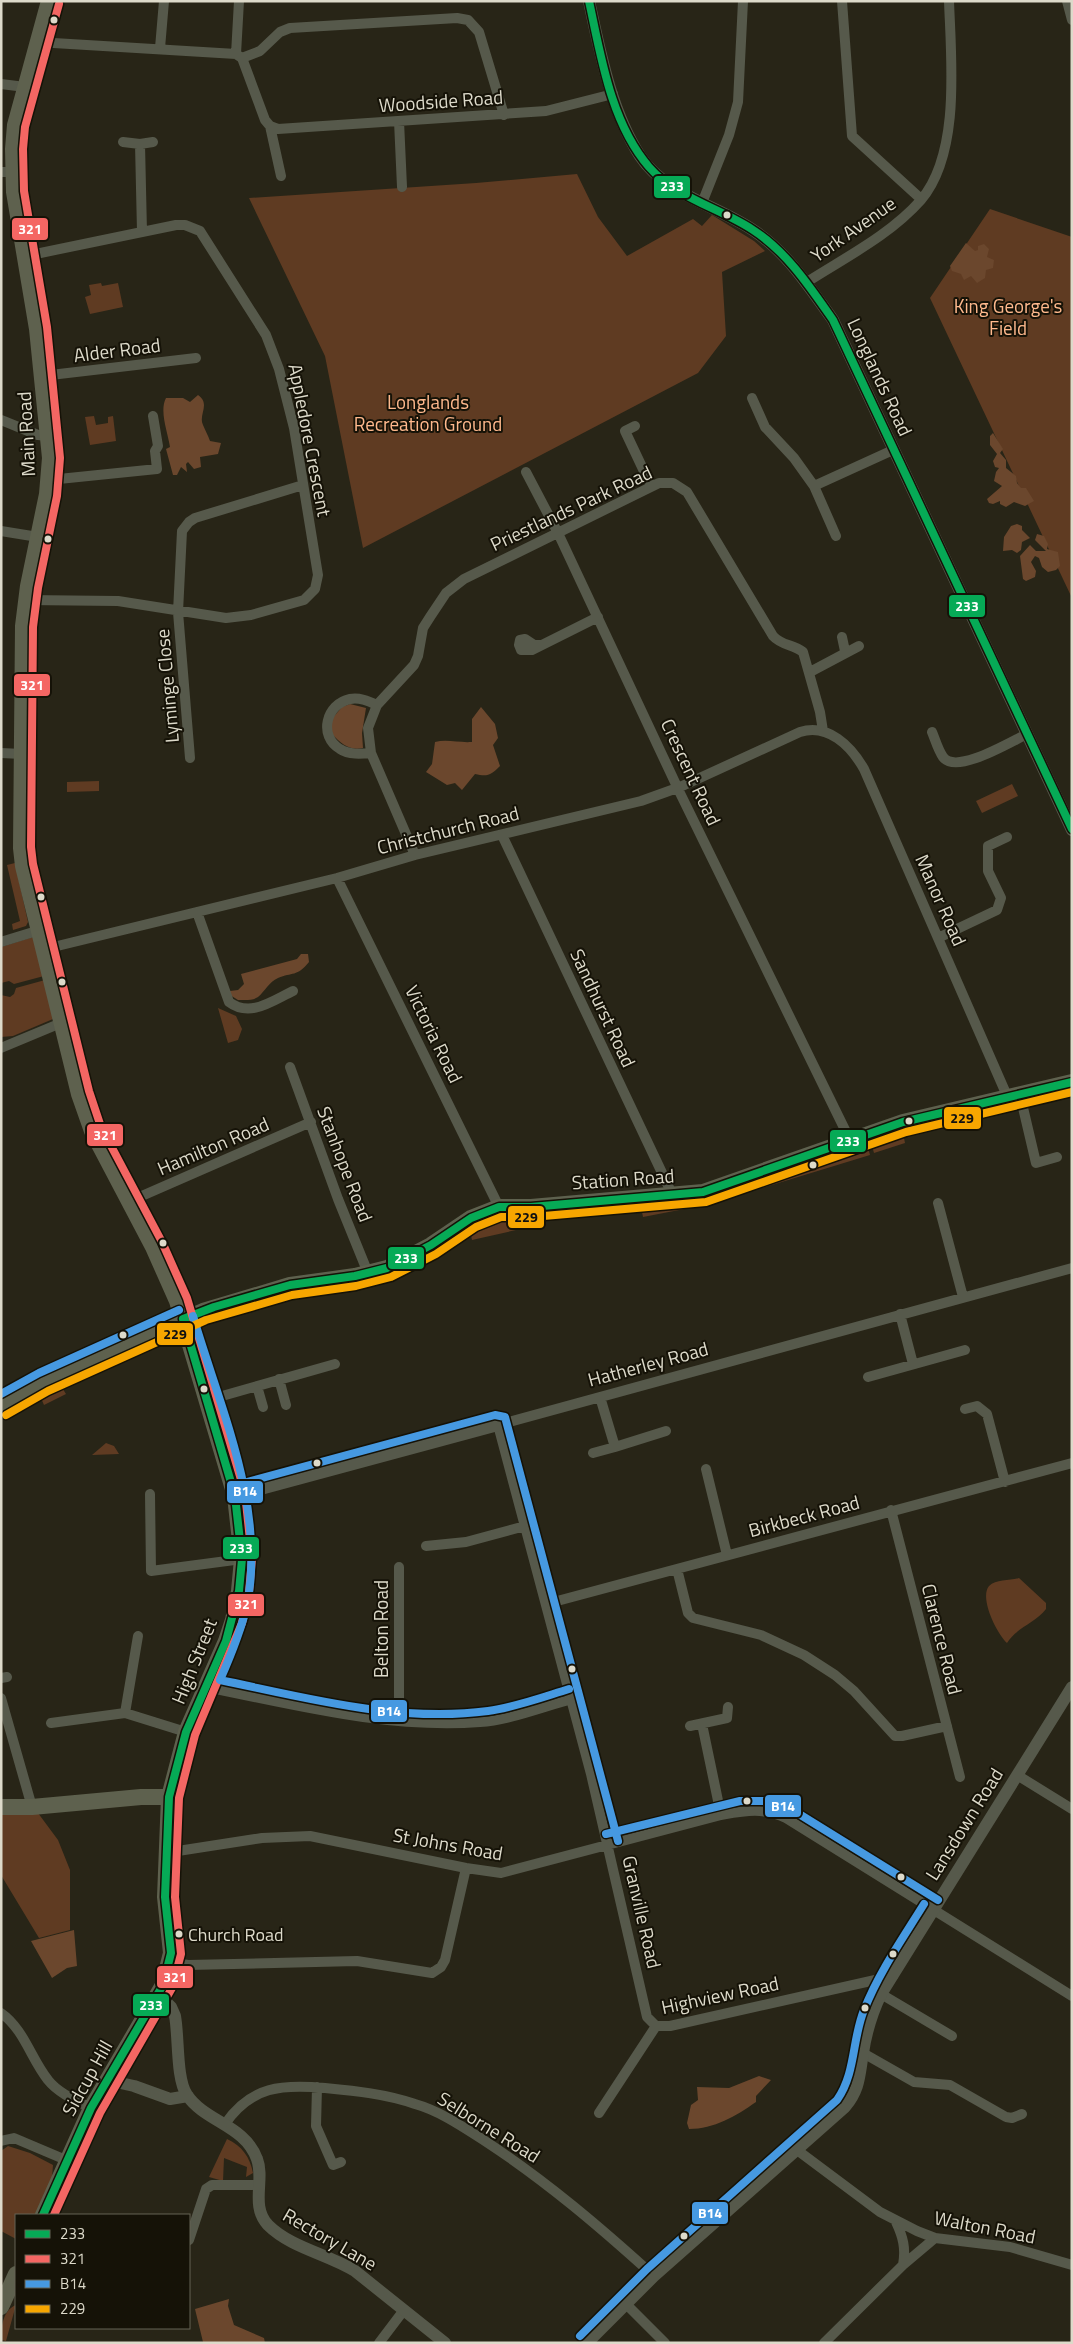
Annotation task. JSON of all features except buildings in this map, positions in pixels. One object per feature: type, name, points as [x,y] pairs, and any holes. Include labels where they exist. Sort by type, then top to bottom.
[{"type":"main road","name":"Main Road","points":[[49,1],[15,125],[7,172],[26,256],[48,436],[49,480],[26,600],[22,642],[23,866],[45,948],[79,1094],[88,1121],[157,1256],[183,1319]]},
{"type":"main road","name":"Station Road","points":[[1,1406],[43,1382],[183,1319],[290,1285],[368,1273],[406,1259],[470,1218],[500,1206],[531,1207],[703,1192],[918,1118],[1072,1082]]},
{"type":"main road","name":"High Street","points":[[170,1962],[165,1896],[165,1853],[169,1797],[186,1732],[226,1641],[233,1620],[239,1591],[242,1558],[235,1496],[183,1319]]},
{"type":"main road","points":[[2,1806],[32,1807],[141,1797],[169,1797]]},
{"type":"main road","name":"Sidcup Hill","points":[[42,2214],[91,2108],[159,1995],[170,1962]]},
{"type":"main road","points":[[3,2299],[15,2276]]},
{"type":"street","points":[[160,48],[164,1]]},
{"type":"street","points":[[239,1],[239,56],[265,120],[270,126],[280,176]]},
{"type":"street","name":"Longlands Road","points":[[589,1],[613,94],[640,156],[672,187],[753,230],[783,255],[807,282],[833,320],[1072,830]]},
{"type":"street","points":[[702,203],[729,135],[738,102],[743,1]]},
{"type":"street","points":[[842,1],[852,136],[921,199]]},
{"type":"street","name":"York Avenue","points":[[807,282],[897,223],[921,199],[932,183],[941,160],[952,104],[949,1]]},
{"type":"street","points":[[1067,1],[1072,20]]},
{"type":"street","points":[[37,42],[160,48],[239,56],[260,51],[280,32],[290,28],[466,19],[479,32],[504,114]]},
{"type":"street","points":[[1,84],[25,87]]},
{"type":"street","name":"Woodside Road","points":[[270,126],[278,129],[546,111],[613,94]]},
{"type":"street","points":[[399,122],[402,187]]},
{"type":"street","points":[[123,142],[140,144],[153,142]]},
{"type":"street","points":[[140,144],[142,232]]},
{"type":"street","name":"Appledore Crescent","points":[[26,256],[176,226],[193,227],[204,235],[266,335],[275,356],[293,426],[318,575],[311,595],[296,604],[235,617],[214,618],[118,601],[26,600]]},
{"type":"street","name":"Alder Road","points":[[42,376],[196,358]]},
{"type":"street","points":[[752,398],[765,427],[794,458],[814,486],[836,536]]},
{"type":"street","points":[[49,480],[157,469],[155,451],[158,446],[153,416]]},
{"type":"street","points":[[1,420],[38,435],[48,436]]},
{"type":"street","points":[[635,426],[625,431],[651,486]]},
{"type":"street","points":[[814,486],[893,450]]},
{"type":"street","name":"Crescent Road","points":[[526,472],[558,533],[680,787],[680,793],[850,1140]]},
{"type":"street","name":"Priestlands Park Road","points":[[415,855],[371,754],[368,728],[377,705],[414,664],[418,656],[424,628],[446,593],[476,573],[651,486],[673,483],[687,492],[773,636],[784,646],[798,648],[803,652],[810,672],[823,731]]},
{"type":"street","name":"Lyminge Close","points":[[190,758],[178,612],[180,537],[187,524],[202,516],[303,485]]},
{"type":"street","points":[[1,532],[38,538]]},
{"type":"street","points":[[540,645],[598,617]]},
{"type":"street","points":[[842,637],[845,651]]},
{"type":"street","points":[[810,672],[845,651],[859,646]]},
{"type":"street","points":[[371,754],[354,754],[341,750],[335,745],[326,728],[327,717],[342,702],[352,699],[364,700],[377,705]]},
{"type":"street","name":"Christchurch Road","points":[[45,948],[337,878],[415,855],[641,801],[680,787],[800,732],[814,729],[823,731]]},
{"type":"street","name":"Manor Road","points":[[823,731],[847,746],[856,755],[864,769],[938,938],[1014,1096],[1036,1163],[1057,1157]]},
{"type":"street","points":[[932,732],[943,758],[952,764],[964,763],[1027,734]]},
{"type":"street","points":[[1,753],[22,754]]},
{"type":"street","name":"Sandhurst Road","points":[[502,835],[673,1196]]},
{"type":"street","points":[[938,938],[997,910],[1001,898],[988,871],[988,846],[1007,837]]},
{"type":"street","name":"Victoria Road","points":[[337,878],[500,1206]]},
{"type":"street","points":[[197,912],[228,1002],[237,1008],[257,1009],[293,991]]},
{"type":"street","points":[[1,942],[40,930]]},
{"type":"street","points":[[1,1048],[61,1023]]},
{"type":"street","name":"Stanhope Road","points":[[290,1068],[338,1199],[368,1273]]},
{"type":"street","name":"Hamilton Road","points":[[128,1202],[311,1122]]},
{"type":"street","points":[[938,1203],[963,1297]]},
{"type":"street","name":"Hatherley Road","points":[[235,1496],[1072,1268]]},
{"type":"street","points":[[900,1314],[913,1364]]},
{"type":"street","points":[[868,1377],[965,1350]]},
{"type":"street","points":[[208,1400],[335,1364]]},
{"type":"street","points":[[279,1379],[286,1405]]},
{"type":"street","points":[[256,1386],[262,1407]]},
{"type":"street","points":[[600,1397],[615,1447]]},
{"type":"street","points":[[965,1409],[977,1406],[987,1414],[1005,1482]]},
{"type":"street","name":"Granville Road","points":[[498,1425],[572,1699],[608,1844],[647,2017],[656,2026]]},
{"type":"street","points":[[593,1453],[666,1431]]},
{"type":"street","name":"Birkbeck Road","points":[[546,1604],[1072,1463]]},
{"type":"street","points":[[706,1468],[727,1555]]},
{"type":"street","points":[[150,1494],[151,1571],[242,1558]]},
{"type":"street","name":"Clarence Road","points":[[891,1510],[960,1777]]},
{"type":"street","points":[[426,1546],[466,1542],[525,1526]]},
{"type":"street","name":"Belton Road","points":[[399,1566],[399,1721]]},
{"type":"street","points":[[677,1568],[688,1613],[693,1618],[761,1635],[804,1655],[836,1675],[895,1736],[947,1726]]},
{"type":"street","points":[[125,1713],[138,1636]]},
{"type":"street","points":[[206,1687],[327,1711],[399,1721],[480,1722],[572,1699]]},
{"type":"street","name":"Lansdown Road","points":[[797,2150],[845,2107],[854,2096],[859,2081],[863,2052],[872,2015],[881,1994],[1072,1687]]},
{"type":"street","points":[[1,1698],[32,1807]]},
{"type":"street","points":[[690,1726],[727,1718],[728,1707]]},
{"type":"street","points":[[51,1723],[125,1713],[186,1732]]},
{"type":"street","points":[[702,1724],[721,1814]]},
{"type":"street","points":[[1017,1775],[1072,1809]]},
{"type":"street","name":"St Johns Road","points":[[165,1853],[290,1835],[310,1836],[501,1874],[721,1814],[755,1810],[776,1813],[1072,1996]]},
{"type":"street","points":[[170,1962],[188,1965],[357,1961],[432,1973],[441,1968],[445,1960],[466,1868]]},
{"type":"street","name":"Highview Road","points":[[599,2114],[656,2026],[670,2026],[893,1976]]},
{"type":"street","points":[[881,1994],[952,2036]]},
{"type":"street","points":[[107,2080],[138,2087],[170,2099],[188,2096],[183,2082],[175,2016],[171,2007],[159,1995]]},
{"type":"street","points":[[1,2013],[15,2027],[49,2082],[66,2095],[91,2108]]},
{"type":"street","points":[[863,2052],[914,2082],[950,2085],[1006,2117],[1012,2118],[1022,2114]]},
{"type":"street","name":"Selborne Road","points":[[225,2124],[236,2107],[255,2095],[269,2090],[288,2087],[318,2087],[390,2097],[417,2104],[458,2124],[539,2178],[606,2232],[654,2276]]},
{"type":"street","points":[[318,2087],[316,2126],[333,2165],[341,2162]]},
{"type":"street","name":"Rectory Lane","points":[[188,2096],[200,2108],[239,2133],[254,2152],[258,2164],[260,2212],[269,2226],[287,2239],[349,2267],[446,2343]]},
{"type":"street","points":[[1,2141],[14,2138],[66,2160]]},
{"type":"street","points":[[587,2343],[654,2276],[797,2150]]},
{"type":"street","name":"Walton Road","points":[[797,2150],[867,2203],[896,2222],[935,2238],[1010,2247],[1072,2265]]},
{"type":"street","points":[[190,2237],[206,2189],[212,2185],[258,2185]]},
{"type":"street","points":[[896,2222],[903,2237],[906,2250],[903,2265]]},
{"type":"street","points":[[824,2343],[903,2265],[935,2238]]},
{"type":"street","points":[[626,2304],[664,2343]]},
{"type":"street","points":[[379,2343],[404,2310]]},
{"type":"green space","name":"Longlands Recreation Ground","points":[[577,174],[598,217],[627,256],[693,219],[702,226],[712,215],[754,241],[765,251],[722,272],[726,336],[698,373],[363,548],[325,356],[249,198],[476,183]]},
{"type":"green space","name":"King George's Field","points":[[990,209],[1072,237],[1072,598],[930,298]]},
{"type":"green space","points":[[101,283],[102,286],[118,283],[123,307],[90,314],[85,297],[91,295],[89,285]]},
{"type":"green space","points":[[94,416],[96,425],[108,423],[108,417],[113,416],[116,441],[90,445],[85,417]]},
{"type":"green space","points":[[99,781],[99,791],[67,792],[67,782]]},
{"type":"green space","points":[[1012,784],[1018,796],[982,813],[976,801]]},
{"type":"green space","points":[[15,863],[28,922],[26,926],[13,930],[12,924],[20,921],[7,865]]},
{"type":"green space","points":[[33,937],[44,976],[14,984],[9,981],[1,983],[1,947]]},
{"type":"green space","points":[[45,980],[53,1019],[13,1036],[1,1037],[1,995],[10,997],[14,994],[16,988]]},
{"type":"green space","points":[[218,1008],[236,1016],[242,1029],[238,1040],[228,1043]]},
{"type":"green space","points":[[902,1128],[905,1143],[874,1153],[870,1139]]},
{"type":"green space","points":[[866,1140],[870,1155],[762,1188],[760,1179]]},
{"type":"green space","points":[[755,1180],[757,1189],[710,1203],[708,1197]]},
{"type":"green space","points":[[703,1199],[705,1205],[643,1217],[640,1202]]},
{"type":"green space","points":[[531,1211],[534,1226],[472,1240],[469,1226],[507,1212]]},
{"type":"green space","points":[[61,1386],[66,1394],[44,1405],[40,1396]]},
{"type":"green space","points":[[106,1443],[114,1446],[119,1454],[92,1455]]},
{"type":"green space","points":[[1019,1578],[1046,1603],[1046,1609],[1037,1618],[1015,1633],[1007,1643],[990,1616],[986,1592],[989,1586],[995,1582]]},
{"type":"green space","points":[[1,1811],[38,1813],[58,1840],[70,1870],[70,1930],[39,1938],[1,1875]]},
{"type":"green space","points":[[227,2139],[245,2153],[253,2173],[246,2177],[247,2167],[224,2158],[223,2181],[209,2177]]},
{"type":"green space","points":[[8,2146],[30,2153],[53,2165],[52,2178],[36,2214],[15,2214],[15,2238],[1,2231],[1,2151]]},
{"type":"green space","points":[[15,2306],[6,2341],[1,2340],[2,2325],[8,2311]]},
{"type":"shaded area","points":[[966,243],[975,251],[978,250],[978,246],[984,244],[989,249],[987,257],[994,260],[993,268],[986,270],[985,278],[977,283],[971,276],[964,280],[961,274],[952,271],[950,266]]},
{"type":"shaded area","points":[[198,395],[204,402],[202,421],[210,441],[221,443],[218,454],[200,457],[201,467],[194,469],[188,462],[186,464],[187,472],[181,467],[177,475],[173,475],[166,449],[170,447],[163,409],[164,403],[166,398],[183,398],[190,402]]},
{"type":"shaded area","points":[[993,433],[1003,449],[1000,453],[1006,460],[1006,468],[1016,476],[1017,483],[1021,488],[1026,488],[1034,501],[1025,506],[1014,502],[1006,507],[1000,504],[1000,501],[993,504],[989,503],[987,499],[1002,486],[994,481],[999,468],[995,467],[993,461],[997,454],[990,445],[990,436]]},
{"type":"shaded area","points":[[1017,524],[1022,526],[1022,530],[1030,538],[1022,542],[1021,550],[1017,553],[1012,550],[1003,551],[1004,537],[1011,526]]},
{"type":"shaded area","points":[[1037,534],[1044,536],[1048,544],[1047,549],[1058,552],[1060,566],[1056,570],[1048,572],[1042,567],[1039,558],[1035,556],[1031,562],[1036,571],[1035,577],[1026,581],[1023,579],[1020,556],[1030,545],[1036,551],[1046,551],[1035,540]]},
{"type":"shaded area","points":[[350,704],[366,708],[362,733],[363,748],[358,749],[346,746],[332,734],[330,721],[342,707]]},
{"type":"shaded area","points":[[481,707],[495,724],[498,738],[493,745],[500,766],[489,774],[475,774],[462,790],[455,783],[447,785],[426,772],[432,764],[435,742],[472,742],[472,719]]},
{"type":"shaded area","points":[[301,954],[308,954],[309,962],[305,967],[298,972],[275,980],[258,997],[251,1000],[238,1000],[230,995],[230,991],[238,990],[244,984],[241,974],[297,959]]},
{"type":"shaded area","points":[[74,1930],[77,1966],[67,1968],[52,1978],[31,1941]]},
{"type":"shaded area","points":[[759,2076],[771,2080],[756,2096],[756,2102],[724,2121],[707,2127],[689,2129],[687,2123],[691,2105],[698,2100],[697,2087],[729,2088]]},
{"type":"shaded area","points":[[229,2299],[228,2306],[234,2325],[264,2338],[265,2343],[203,2342],[195,2309]]},
{"type":"transit line","name":"233","points":[[589,1],[603,67],[616,110],[636,150],[649,167],[672,187],[740,222],[765,239],[787,259],[833,320],[1072,829]]},
{"type":"transit line","name":"321","points":[[54,2214],[100,2113],[172,1988],[181,1954],[175,1897],[179,1798],[195,1735],[242,1623],[249,1592],[252,1559],[245,1493],[187,1298],[162,1242],[101,1127],[89,1091],[33,864],[31,847],[33,627],[38,588],[57,496],[60,458],[47,327],[24,191],[23,149],[25,127],[59,4]]},
{"type":"transit line","name":"233","points":[[183,1319],[214,1307],[290,1285],[355,1276],[387,1268],[431,1245],[471,1218],[499,1207],[531,1207],[703,1192],[903,1122],[1072,1082]]},
{"type":"transit line","name":"229","points":[[6,1415],[48,1391],[206,1320],[292,1295],[356,1286],[391,1277],[436,1254],[476,1227],[501,1217],[532,1217],[706,1202],[906,1132],[1072,1092]]},
{"type":"transit line","name":"B14","points":[[1,1394],[39,1373],[179,1310]]},
{"type":"transit line","name":"B14","points":[[193,1316],[237,1458],[250,1531],[251,1568],[247,1605],[242,1624],[220,1680],[353,1707],[421,1714],[488,1711],[569,1689]]},
{"type":"transit line","name":"233","points":[[43,2214],[91,2108],[163,1985],[171,1953],[165,1897],[169,1797],[186,1732],[226,1641],[239,1591],[242,1559],[235,1496],[183,1319]]},
{"type":"transit line","name":"B14","points":[[232,1486],[495,1415],[505,1417],[618,1841]]},
{"type":"transit line","name":"B14","points":[[606,1834],[740,1801],[767,1801],[791,1809],[938,1900]]},
{"type":"transit line","name":"B14","points":[[580,2336],[647,2269],[837,2100],[848,2079],[857,2032],[870,1996],[924,1904]]},
{"type":"place","name":"Church Road","points":[[179,1934]]}]
